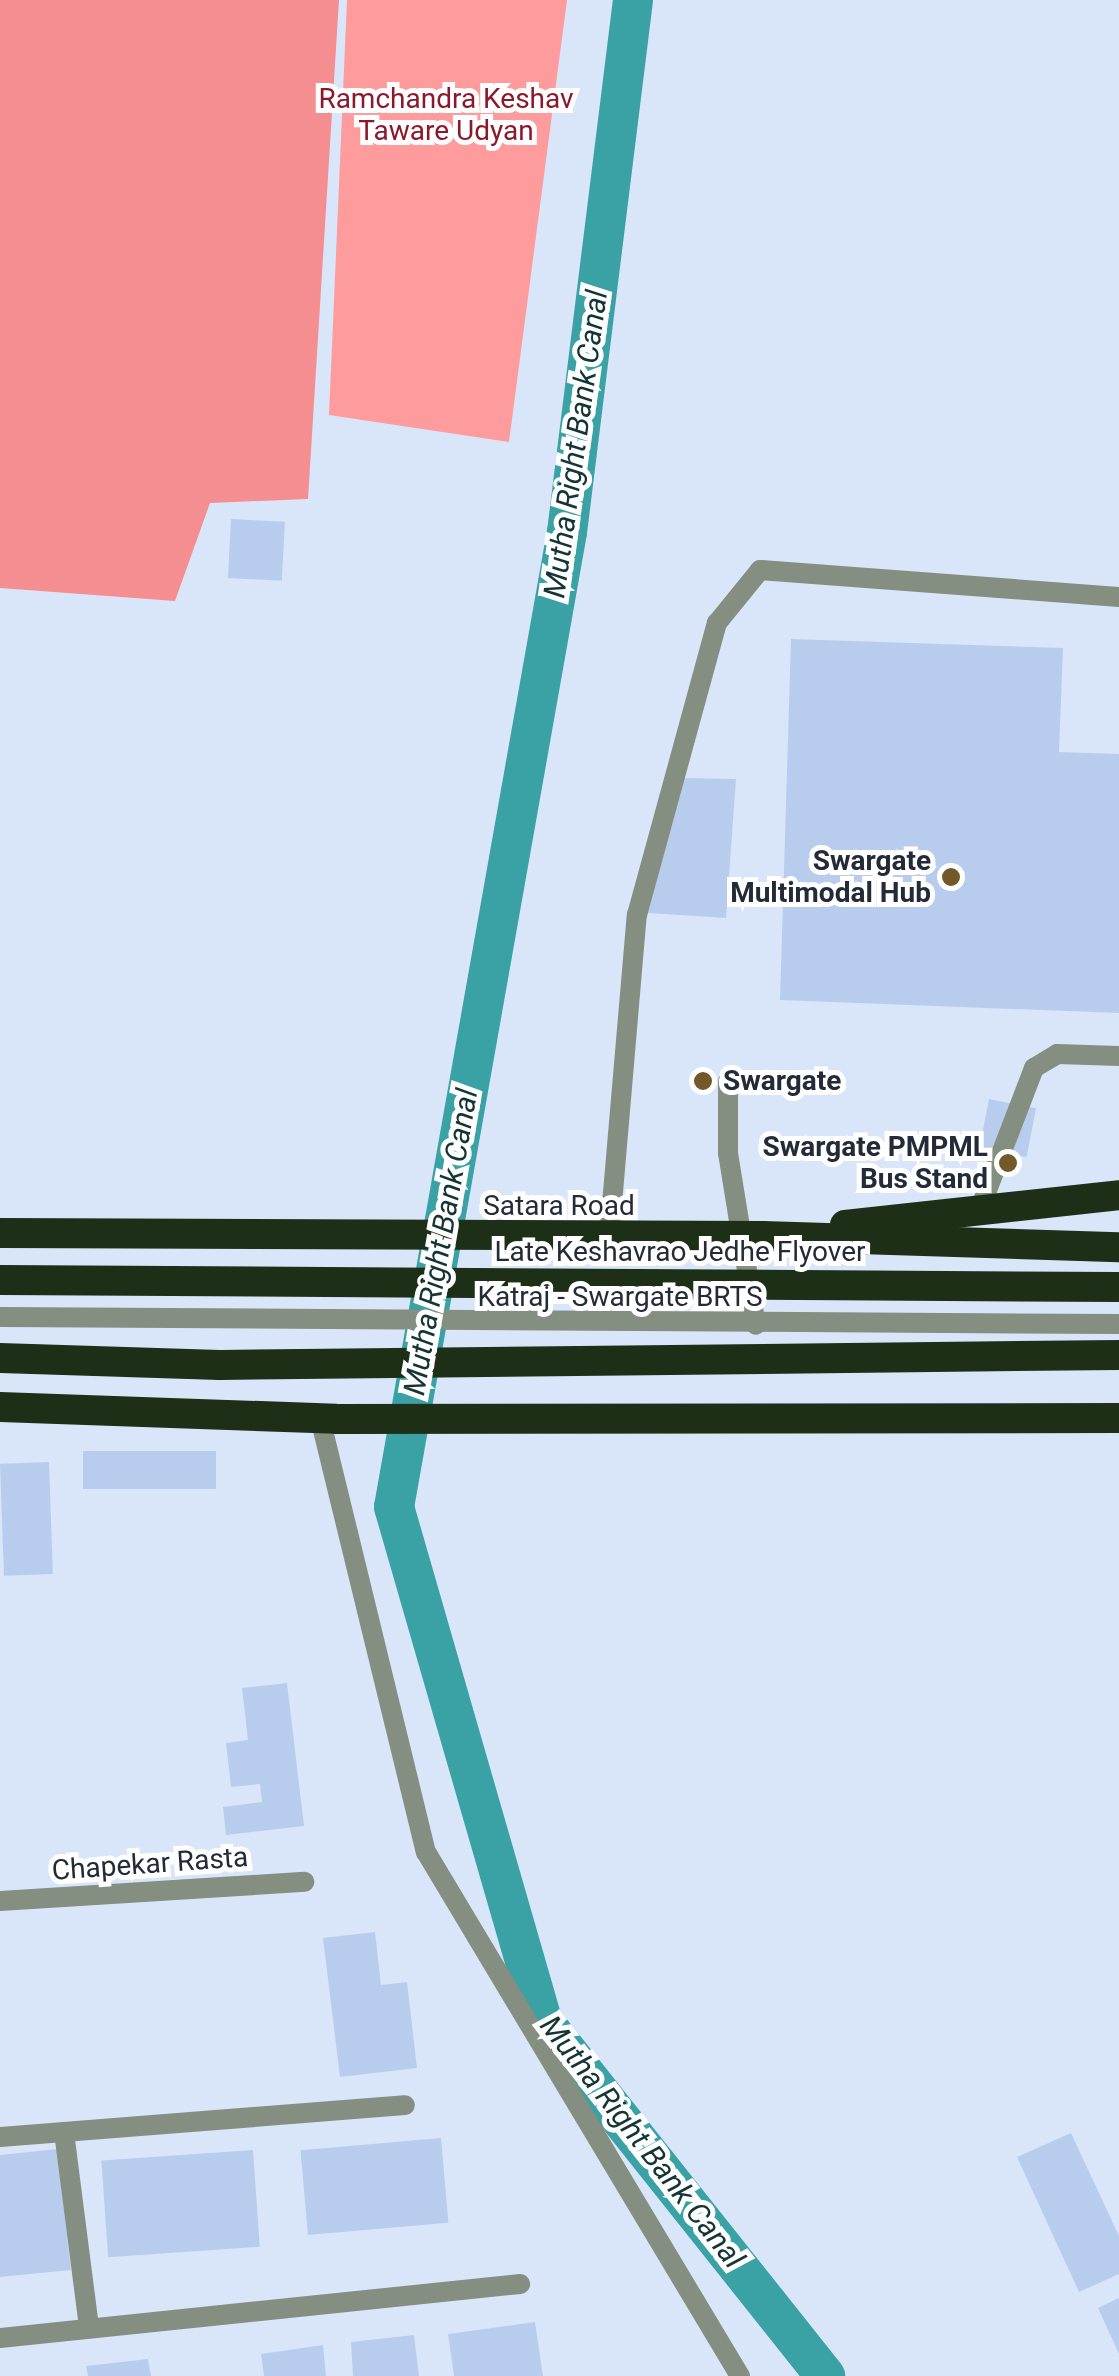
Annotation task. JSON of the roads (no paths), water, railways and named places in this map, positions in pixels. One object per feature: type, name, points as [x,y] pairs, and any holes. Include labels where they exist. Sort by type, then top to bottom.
[{"type":"highway","points":[[752,1236],[981,1206],[1119,1194]]},
{"type":"highway","name":"Satara Road","points":[[0,1233],[510,1239],[752,1236],[1119,1247]]},
{"type":"highway","name":"Late Keshavrao Jedhe Flyover","points":[[0,1280],[1119,1287]]},
{"type":"highway","points":[[0,1358],[220,1365],[1119,1355]]},
{"type":"highway","points":[[0,1407],[492,1420],[1119,1418]]},
{"type":"street","points":[[610,1238],[637,915],[717,623],[760,570],[1119,596]]},
{"type":"street","points":[[981,1206],[1034,1068],[1057,1054],[1119,1056]]},
{"type":"street","points":[[728,1081],[728,1153],[752,1236],[756,1325]]},
{"type":"street","name":"Katraj - Swargate BRTS","points":[[0,1318],[506,1326],[1119,1324]]},
{"type":"street","points":[[328,1418],[426,1852],[740,2376]]},
{"type":"street","name":"Chapekar Rasta","points":[[0,1901],[304,1882]]},
{"type":"street","points":[[0,2137],[405,2105]]},
{"type":"street","points":[[64,2132],[89,2328]]},
{"type":"street","points":[[0,2338],[520,2284]]},
{"type":"waterway","name":"Mutha Right Bank Canal","points":[[633,0],[567,532],[394,1507],[542,2020],[825,2376]]},
{"type":"place","name":"Swargate Multimodal Hub","points":[[951,877]]},
{"type":"place","name":"Swargate","points":[[703,1081]]},
{"type":"place","name":"Swargate PMPML Bus Stand","points":[[1008,1163]]},
{"type":"park label","name":"Ramchandra Keshav Taware Udyan","points":[[446,115]]}]
